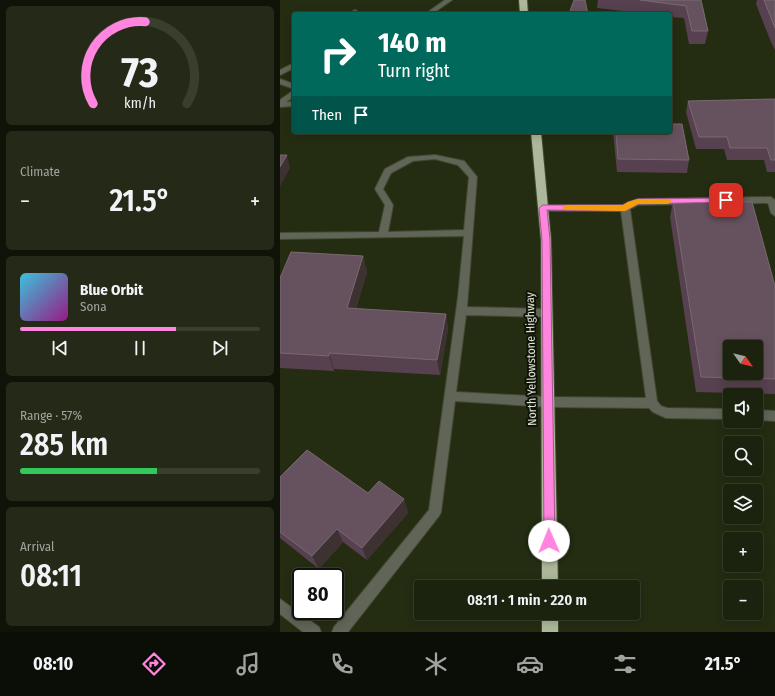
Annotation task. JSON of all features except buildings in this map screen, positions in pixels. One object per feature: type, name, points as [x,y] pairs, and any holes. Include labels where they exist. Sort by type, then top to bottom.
[{"type":"highway","points":[[523,0],[524,12]]},
{"type":"highway","name":"North Yellowstone Highway","points":[[536,134],[546,240],[550,580]]},
{"type":"highway","points":[[550,620],[550,632]]},
{"type":"lane","points":[[431,12],[448,0]]},
{"type":"lane","points":[[280,73],[292,66]]},
{"type":"lane","points":[[280,81],[292,86]]},
{"type":"lane","points":[[280,104],[292,95]]},
{"type":"lane","points":[[280,104],[292,104]]},
{"type":"lane","points":[[339,632],[435,512],[461,311],[473,177],[461,163],[435,157],[410,159],[388,171],[380,189],[390,205],[383,235]]},
{"type":"lane","points":[[543,208],[625,208],[638,202],[773,200],[775,213]]},
{"type":"lane","points":[[625,208],[652,403],[658,409],[666,413],[723,414]]},
{"type":"lane","points":[[280,237],[468,233]]},
{"type":"lane","points":[[461,311],[547,313]]},
{"type":"lane","points":[[450,396],[548,402],[652,403]]},
{"type":"lane","points":[[763,415],[775,416]]},
{"type":"lane","points":[[280,606],[314,632]]},
{"type":"slow traffic","points":[[566,208],[625,208],[638,202],[668,201]]},
{"type":"route","points":[[549,541],[546,240],[543,208],[625,208],[638,202],[726,200]]}]
